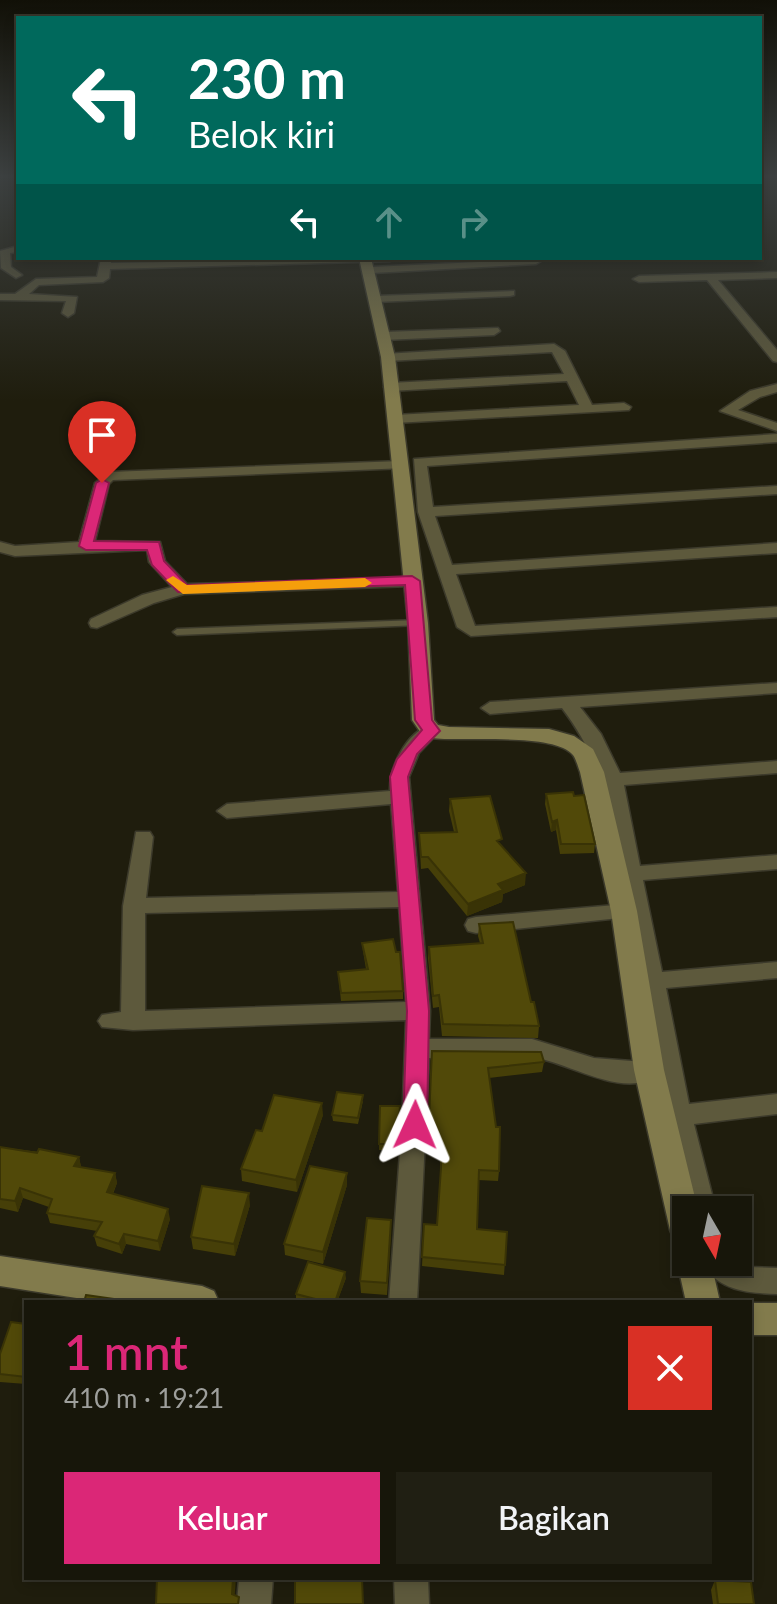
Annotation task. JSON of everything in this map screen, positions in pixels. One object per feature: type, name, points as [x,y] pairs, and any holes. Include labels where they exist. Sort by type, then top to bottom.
[{"type":"street","points":[[2,251],[6,268],[16,275]]},
{"type":"street","points":[[18,297],[36,282],[99,280],[103,278],[102,270],[106,262],[536,261]]},
{"type":"street","points":[[366,263],[386,346],[401,465],[418,623],[423,720],[431,731],[450,735],[555,737],[582,749],[592,772],[624,911],[649,1070],[678,1196]]},
{"type":"street","points":[[639,279],[777,275]]},
{"type":"street","points":[[710,277],[777,358]]},
{"type":"street","points":[[376,299],[510,293]]},
{"type":"street","points":[[0,297],[70,298],[73,299],[68,313]]},
{"type":"street","points":[[386,346],[494,331]]},
{"type":"street","points":[[386,346],[554,348],[559,351],[587,409]]},
{"type":"street","points":[[390,387],[572,377]]},
{"type":"street","points":[[777,388],[755,394],[727,411],[777,427]]},
{"type":"street","points":[[395,419],[624,407]]},
{"type":"street","points":[[777,438],[419,462],[426,512],[466,627],[478,632],[777,612]]},
{"type":"street","points":[[86,546],[102,483],[109,476],[401,465]]},
{"type":"street","points":[[426,512],[777,490]]},
{"type":"street","points":[[0,547],[15,551],[154,545],[157,562],[183,589]]},
{"type":"street","points":[[446,570],[777,548]]},
{"type":"street","points":[[97,623],[148,599],[183,589],[412,581]]},
{"type":"street","points":[[490,708],[569,705],[777,688]]},
{"type":"street","points":[[569,705],[592,734],[613,780],[679,1115],[699,1196]]},
{"type":"street","points":[[403,1300],[418,1011],[399,797],[403,762],[431,731]]},
{"type":"street","points":[[613,780],[777,767]]},
{"type":"street","points":[[227,811],[399,797]]},
{"type":"street","points":[[143,837],[122,1021],[418,1011]]},
{"type":"street","points":[[631,874],[777,862]]},
{"type":"street","points":[[134,906],[407,899]]},
{"type":"street","points":[[476,925],[624,911]]},
{"type":"street","points":[[652,981],[777,970]]},
{"type":"street","points":[[417,1049],[532,1048],[594,1068],[622,1072],[649,1070]]},
{"type":"street","points":[[679,1115],[777,1104]]},
{"type":"street","points":[[0,1271],[176,1300]]},
{"type":"street","points":[[697,1276],[703,1300]]},
{"type":"street","points":[[737,1276],[743,1280],[777,1281]]},
{"type":"street","points":[[752,1319],[777,1320]]},
{"type":"street","points":[[254,1604],[256,1580]]},
{"type":"street","points":[[411,1580],[412,1604]]},
{"type":"lane","points":[[177,632],[418,623]]},
{"type":"building","points":[[573,792],[574,796],[584,795],[595,844],[561,844],[557,820],[552,822],[546,794]]},
{"type":"building","points":[[490,796],[502,839],[497,841],[526,873],[498,884],[503,890],[468,904],[428,857],[421,857],[419,833],[457,832],[450,799]]},
{"type":"building","points":[[513,922],[539,1026],[443,1024],[439,995],[433,996],[429,947],[483,943],[479,924]]},
{"type":"building","points":[[393,939],[396,952],[400,952],[403,991],[341,993],[338,972],[368,969],[362,943]]},
{"type":"building","points":[[432,1051],[541,1052],[544,1062],[488,1068],[496,1127],[500,1127],[499,1171],[479,1170],[477,1229],[507,1232],[505,1265],[422,1257],[424,1224],[437,1225],[441,1168],[441,1141],[428,1141]]},
{"type":"building","points":[[337,1092],[363,1095],[358,1118],[332,1115]]},
{"type":"building","points":[[274,1095],[322,1103],[296,1180],[241,1169],[256,1130],[262,1131]]},
{"type":"building","points":[[380,1106],[400,1106],[397,1144],[379,1144]]},
{"type":"building","points":[[0,1147],[37,1153],[39,1149],[79,1157],[74,1166],[115,1173],[107,1192],[168,1209],[158,1241],[124,1234],[119,1244],[94,1236],[102,1222],[47,1213],[52,1199],[20,1188],[15,1201],[0,1199]]},
{"type":"building","points":[[310,1166],[347,1173],[323,1252],[284,1244]]},
{"type":"building","points":[[202,1186],[249,1193],[234,1244],[191,1237]]},
{"type":"building","points":[[367,1218],[391,1220],[387,1283],[360,1281]]},
{"type":"building","points":[[308,1262],[345,1272],[336,1300],[319,1300],[296,1294]]},
{"type":"building","points":[[86,1295],[121,1300],[85,1300]]},
{"type":"building","points":[[11,1322],[24,1324],[24,1377],[0,1374],[0,1354]]},
{"type":"building","points":[[157,1580],[233,1580],[232,1594],[239,1597],[238,1604],[156,1604]]},
{"type":"building","points":[[295,1580],[362,1580],[363,1604],[295,1604]]},
{"type":"building","points":[[715,1580],[751,1582],[754,1604],[718,1604]]},
{"type":"slow traffic","points":[[173,580],[183,589],[365,583]]},
{"type":"route","points":[[102,483],[86,546],[154,545],[157,562],[183,589],[412,581],[418,623],[423,720],[431,731],[403,762],[399,777],[418,1011],[415,1125]]}]
